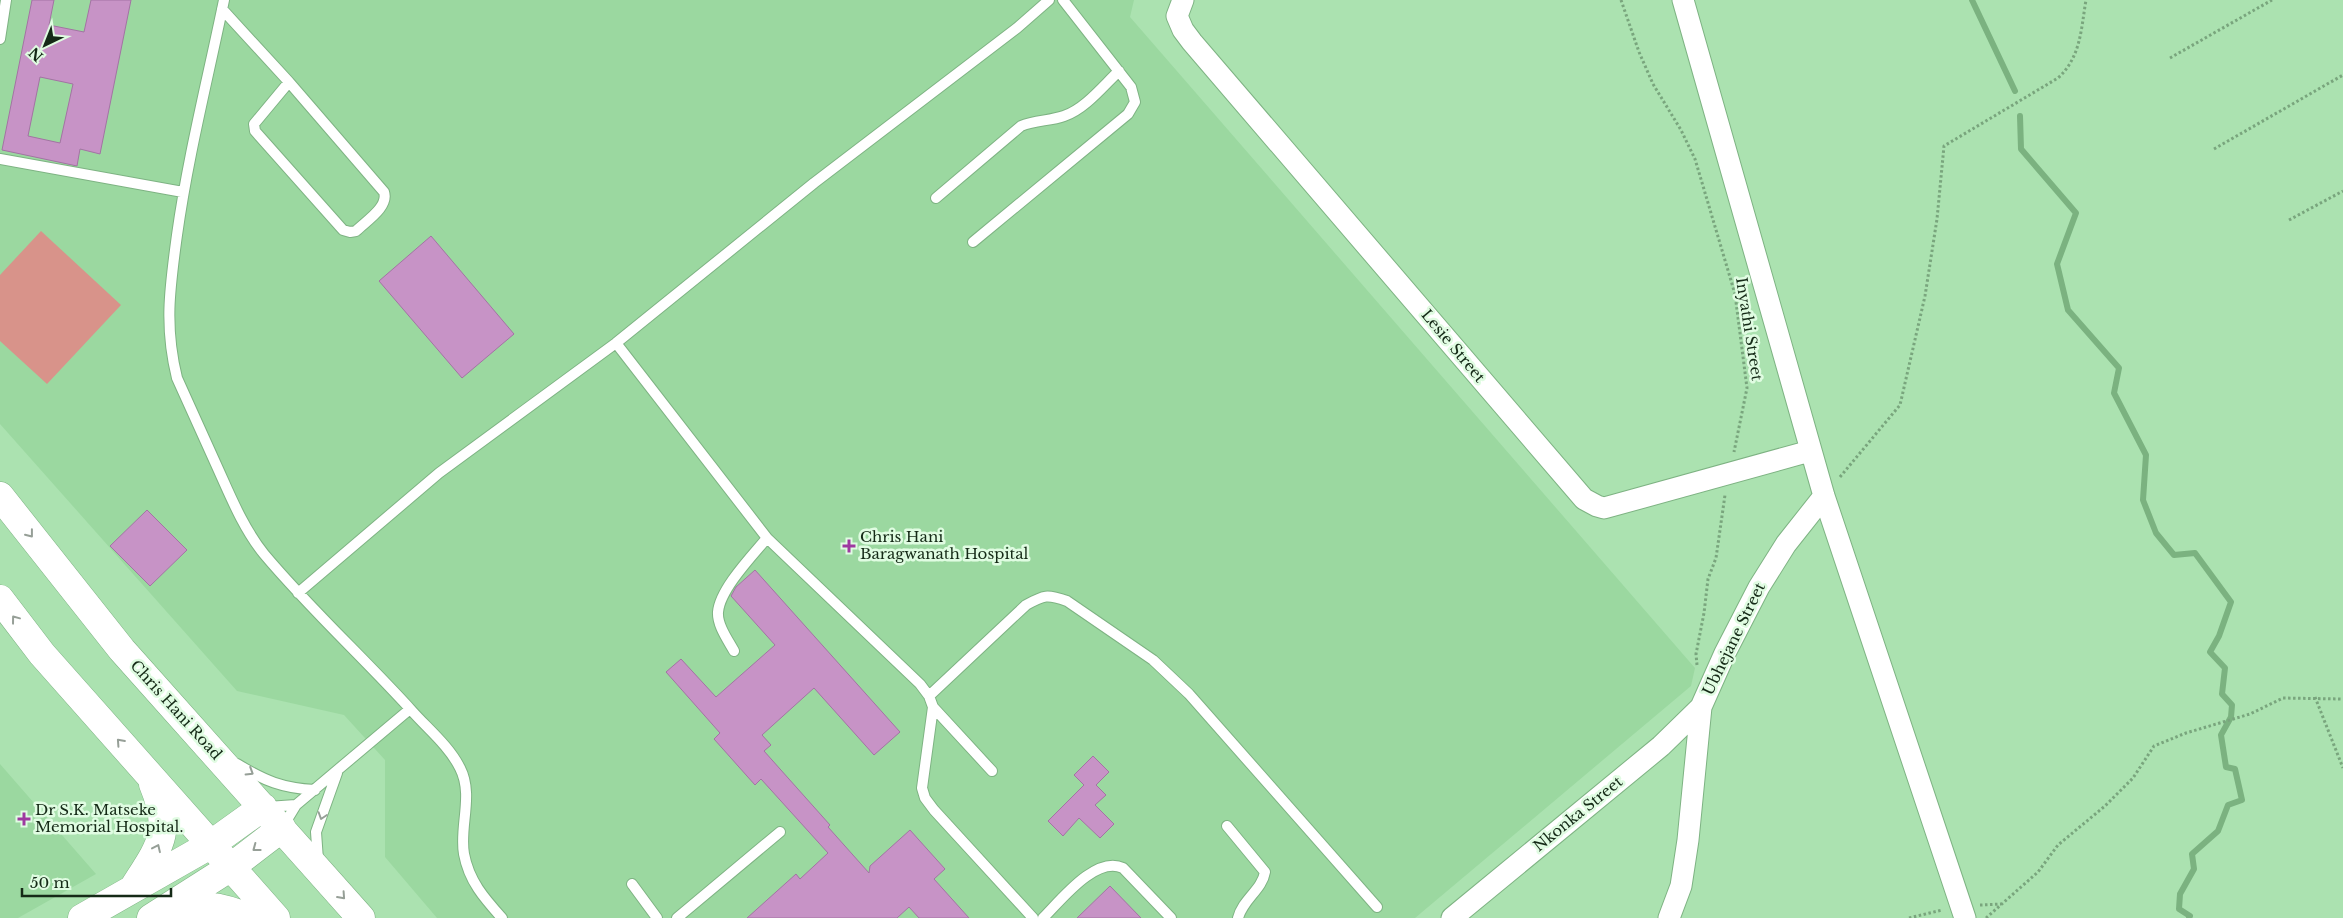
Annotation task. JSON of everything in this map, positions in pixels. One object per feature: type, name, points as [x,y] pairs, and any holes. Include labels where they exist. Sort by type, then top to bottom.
[{"type":"main road","name":"Chris Hani Road","points":[[0,496],[122,650],[361,918]]},
{"type":"main road","points":[[0,599],[42,654],[210,846],[276,918]]},
{"type":"main road","points":[[132,890],[158,849],[164,825],[163,812],[148,773]]},
{"type":"main road","points":[[82,918],[210,846],[263,807]]},
{"type":"main road","points":[[152,917],[231,867],[282,828]]},
{"type":"main road","points":[[152,917],[194,906],[206,906],[250,918]]},
{"type":"street","points":[[1683,0],[1810,452],[1965,918]]},
{"type":"street","name":"Lesie Street","points":[[1181,5],[1179,22],[1192,42],[1584,499],[1604,508],[1810,452]]},
{"type":"street","name":"Ubhejane Street","points":[[1669,918],[1681,886],[1688,840],[1701,707],[1725,653],[1759,587],[1786,544],[1824,496]]},
{"type":"street","name":"Nkonka Street","points":[[1452,918],[1661,746],[1701,707]]},
{"type":"lane","points":[[0,39],[6,0]]},
{"type":"lane","points":[[298,593],[439,473],[616,343],[814,184],[1017,28],[1049,0]]},
{"type":"lane","points":[[973,242],[1128,114],[1135,102],[1131,87],[1063,0]]},
{"type":"lane","points":[[223,4],[384,192],[386,198],[384,204],[356,230],[350,232],[342,230],[255,131],[254,124],[258,116],[289,82]]},
{"type":"lane","points":[[223,4],[183,192],[168,318],[172,359],[177,378],[244,525],[264,553],[298,593],[384,679],[450,752],[461,769],[465,781],[466,800],[463,853],[470,878],[502,918]]},
{"type":"lane","points":[[936,198],[1021,126],[1030,122],[1066,116],[1075,111],[1119,71]]},
{"type":"lane","points":[[0,159],[183,192]]},
{"type":"lane","points":[[616,343],[767,538],[920,684],[929,696],[933,707],[992,771]]},
{"type":"lane","points":[[734,651],[722,629],[718,612],[725,592],[767,538]]},
{"type":"lane","points":[[929,696],[1026,605],[1041,597],[1051,595],[1067,601],[1153,660],[1189,694],[1377,907]]},
{"type":"lane","points":[[933,707],[922,782],[925,798],[1033,918]]},
{"type":"lane","points":[[282,828],[296,805],[410,709]]},
{"type":"lane","points":[[209,746],[263,780],[289,788],[315,790]]},
{"type":"lane","points":[[319,870],[316,832],[339,770]]},
{"type":"lane","points":[[263,807],[296,805]]},
{"type":"lane","points":[[1227,826],[1265,872],[1260,885],[1248,897],[1238,918]]},
{"type":"lane","points":[[677,918],[780,832]]},
{"type":"lane","points":[[1043,918],[1094,870],[1115,864],[1123,868],[1171,918]]},
{"type":"lane","points":[[632,884],[657,918]]},
{"type":"path","name":"Inyathi Street","points":[[1621,0],[1638,52],[1653,84],[1681,130],[1695,159],[1735,294],[1747,388],[1729,473],[1716,558],[1708,579],[1696,654],[1697,672]]},
{"type":"path","points":[[1824,496],[1900,405],[1925,296],[1937,219],[1944,146],[2058,78],[2067,70],[2075,57],[2080,42],[2086,0]]},
{"type":"path","points":[[2170,58],[2272,0]]},
{"type":"path","points":[[2214,149],[2343,75]]},
{"type":"path","points":[[2289,220],[2343,191]]},
{"type":"path","points":[[2315,697],[2343,768]]},
{"type":"path","points":[[1986,918],[2038,872],[2058,845],[2106,806],[2133,778],[2154,746],[2186,733],[2250,714],[2283,698],[2315,697],[2343,699]]},
{"type":"shaded area","name":"Chris Hani Baragwanath Hospital","points":[[0,0],[1134,0],[1130,17],[1695,668],[1691,686],[1415,918],[437,918],[385,857],[385,760],[344,715],[237,691],[0,424]]},
{"type":"shaded area","points":[[41,231],[121,305],[47,384],[0,341],[0,275]]},
{"type":"shaded area","name":"Dr S.K. Matseke Memorial Hospital.","points":[[0,764],[96,874],[18,918],[0,918]]},
{"type":"building","points":[[32,0],[54,0],[49,25],[84,32],[91,0],[131,0],[100,154],[80,149],[77,166],[2,150]],"holes":[[[40,77],[73,84],[60,143],[28,136]]]},
{"type":"building","points":[[431,236],[514,334],[462,378],[379,281]]},
{"type":"building","points":[[147,510],[187,550],[150,586],[110,546]]},
{"type":"building","points":[[755,570],[900,732],[874,755],[814,688],[762,735],[771,745],[764,751],[830,825],[828,827],[869,873],[870,866],[910,830],[945,869],[934,879],[969,918],[919,918],[909,907],[897,918],[747,918],[796,874],[800,879],[828,853],[761,779],[755,785],[714,739],[720,733],[666,672],[681,659],[716,697],[775,645],[731,596],[736,587]]},
{"type":"building","points":[[1093,756],[1109,772],[1096,785],[1106,795],[1095,805],[1114,824],[1100,838],[1079,818],[1063,836],[1048,821],[1084,785],[1074,775]]},
{"type":"building","points":[[1110,886],[1141,918],[1077,918]]},
{"type":"waterway","points":[[1972,0],[2015,91]]},
{"type":"waterway","points":[[2020,116],[2021,149],[2076,213],[2057,264],[2068,310],[2119,368],[2114,393],[2146,455],[2143,500],[2156,533],[2174,555],[2195,553],[2231,602],[2219,636],[2210,652],[2225,668],[2222,694],[2232,705],[2231,717],[2221,735],[2226,767],[2235,769],[2242,800],[2228,805],[2218,831],[2192,854],[2194,869],[2180,894],[2179,909],[2190,916],[2189,918]]},
{"type":"place","name":"Chris Hani Baragwanath Hospital","points":[[849,546]]},
{"type":"place","name":"Dr S.K. Matseke Memorial Hospital.","points":[[24,819]]}]
